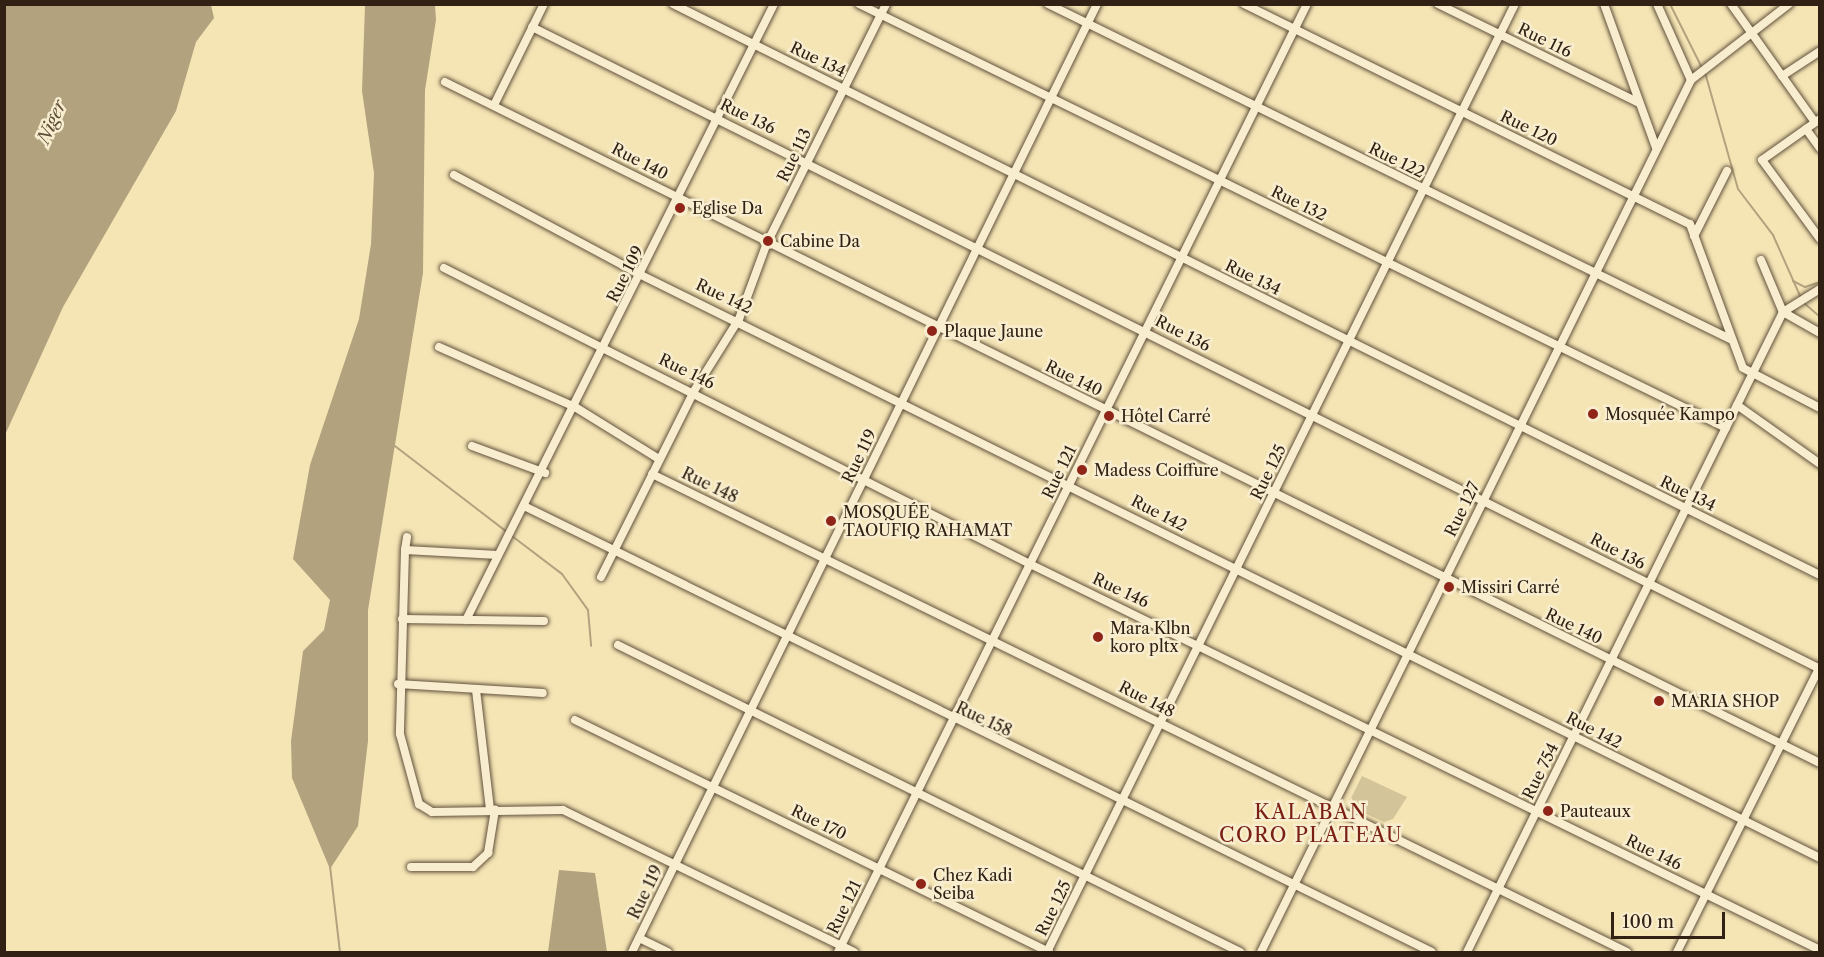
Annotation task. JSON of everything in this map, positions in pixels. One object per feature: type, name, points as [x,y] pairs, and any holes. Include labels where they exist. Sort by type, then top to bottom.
[{"type":"street","points":[[495,103],[544,4]]},
{"type":"street","name":"Rue 134","points":[[674,4],[844,88],[1012,177],[1182,258],[1820,575]]},
{"type":"street","name":"Rue 109","points":[[466,620],[498,555],[545,473],[604,348],[721,119],[774,4]]},
{"type":"street","name":"Rue 132","points":[[859,4],[1726,428]]},
{"type":"street","name":"Rue 113","points":[[601,577],[694,391],[739,319],[767,243],[886,4]]},
{"type":"street","name":"Rue 122","points":[[1048,4],[1732,340]]},
{"type":"street","name":"Rue 119","points":[[632,952],[1097,4]]},
{"type":"street","name":"Rue 120","points":[[1244,4],[1690,224],[1743,368],[1752,374]]},
{"type":"street","name":"Rue 121","points":[[839,949],[1307,4]]},
{"type":"street","name":"Rue 116","points":[[1438,4],[1639,103]]},
{"type":"street","name":"Rue 125","points":[[1048,952],[1515,4]]},
{"type":"street","points":[[1604,4],[1656,148]]},
{"type":"street","points":[[1657,4],[1693,77]]},
{"type":"street","points":[[1731,4],[1817,121],[1762,160],[1820,239]]},
{"type":"street","name":"Rue 127","points":[[1261,952],[1632,196],[1693,77],[1705,65],[1788,4]]},
{"type":"street","name":"Rue 136","points":[[532,27],[721,119],[977,250],[1145,331],[1819,668]]},
{"type":"street","points":[[1782,75],[1820,51]]},
{"type":"street","name":"Rue 140","points":[[445,82],[495,103],[767,243],[1106,411],[1275,491],[1611,661],[1820,763]]},
{"type":"street","points":[[1806,129],[1820,148]]},
{"type":"street","points":[[1694,236],[1726,171]]},
{"type":"street","name":"Rue 142","points":[[454,175],[641,274],[739,319],[903,400],[1743,822],[1820,858]]},
{"type":"street","points":[[1761,260],[1783,312],[1820,333]]},
{"type":"street","name":"Rue 146","points":[[444,268],[866,477],[1030,564],[1200,644],[1536,812],[1707,893],[1820,950]]},
{"type":"street","points":[[1783,312],[1816,291]]},
{"type":"street","name":"Rue 754","points":[[1467,952],[1783,312]]},
{"type":"street","points":[[439,347],[575,407],[659,459]]},
{"type":"street","points":[[1752,374],[1820,408]]},
{"type":"street","points":[[1737,405],[1820,464]]},
{"type":"street","points":[[472,446],[545,473]]},
{"type":"street","name":"Rue 148","points":[[652,474],[993,639],[1627,952]]},
{"type":"street","name":"Rue 158","points":[[523,511],[614,552],[786,640],[1123,800],[1432,952]]},
{"type":"street","points":[[407,537],[398,684],[402,747],[418,804],[432,812],[563,810],[839,949],[854,952]]},
{"type":"street","points":[[405,550],[498,555]]},
{"type":"street","points":[[402,619],[544,621]]},
{"type":"street","points":[[618,645],[1240,952]]},
{"type":"street","points":[[1677,952],[1819,668]]},
{"type":"street","points":[[398,684],[543,693]]},
{"type":"street","points":[[411,867],[473,867],[488,853],[493,810],[476,690]]},
{"type":"street","name":"Rue 170","points":[[575,720],[1048,952]]},
{"type":"street","points":[[639,938],[668,952]]},
{"type":"shaded area","points":[[1362,776],[1407,797],[1393,819],[1384,822],[1353,808],[1350,800]]},
{"type":"water","name":"Niger","points":[[5,4],[211,5],[214,18],[196,42],[176,111],[63,307],[5,435]]},
{"type":"water","points":[[365,5],[435,5],[436,20],[425,90],[423,273],[368,610],[368,741],[358,826],[330,869],[292,778],[291,741],[303,651],[324,630],[330,600],[293,559],[310,465],[359,319],[371,244],[374,173],[362,91]]},
{"type":"water","points":[[559,870],[595,873],[607,952],[548,952]]},
{"type":"waterway","points":[[1670,4],[1706,76],[1738,189],[1773,235],[1801,298]]},
{"type":"waterway","points":[[1793,281],[1805,287],[1820,282]]},
{"type":"waterway","points":[[1804,303],[1820,317]]},
{"type":"waterway","points":[[391,443],[507,532]]},
{"type":"waterway","points":[[512,536],[562,574],[588,610],[591,646]]},
{"type":"waterway","points":[[330,866],[340,952]]},
{"type":"place","name":"Eglise Da","points":[[680,208]]},
{"type":"place","name":"Cabine Da","points":[[768,241]]},
{"type":"place","name":"Plaque Jaune","points":[[932,331]]},
{"type":"place","name":"Mosquée Kampo","points":[[1593,414]]},
{"type":"place","name":"Hôtel Carré","points":[[1109,416]]},
{"type":"place","name":"Madess Coiffure","points":[[1082,470]]},
{"type":"place","name":"MOSQUÉE TAOUFIQ RAHAMAT","points":[[831,521]]},
{"type":"place","name":"Missiri Carré","points":[[1449,587]]},
{"type":"place","name":"Mara Klbn koro pltx","points":[[1098,637]]},
{"type":"place","name":"MARIA SHOP","points":[[1659,701]]},
{"type":"place","name":"Pauteaux","points":[[1548,811]]},
{"type":"place","name":"Chez Kadi Seiba","points":[[921,884]]},
{"type":"district","name":"KALABAN CORO PLATEAU","points":[[1311,824]]}]
